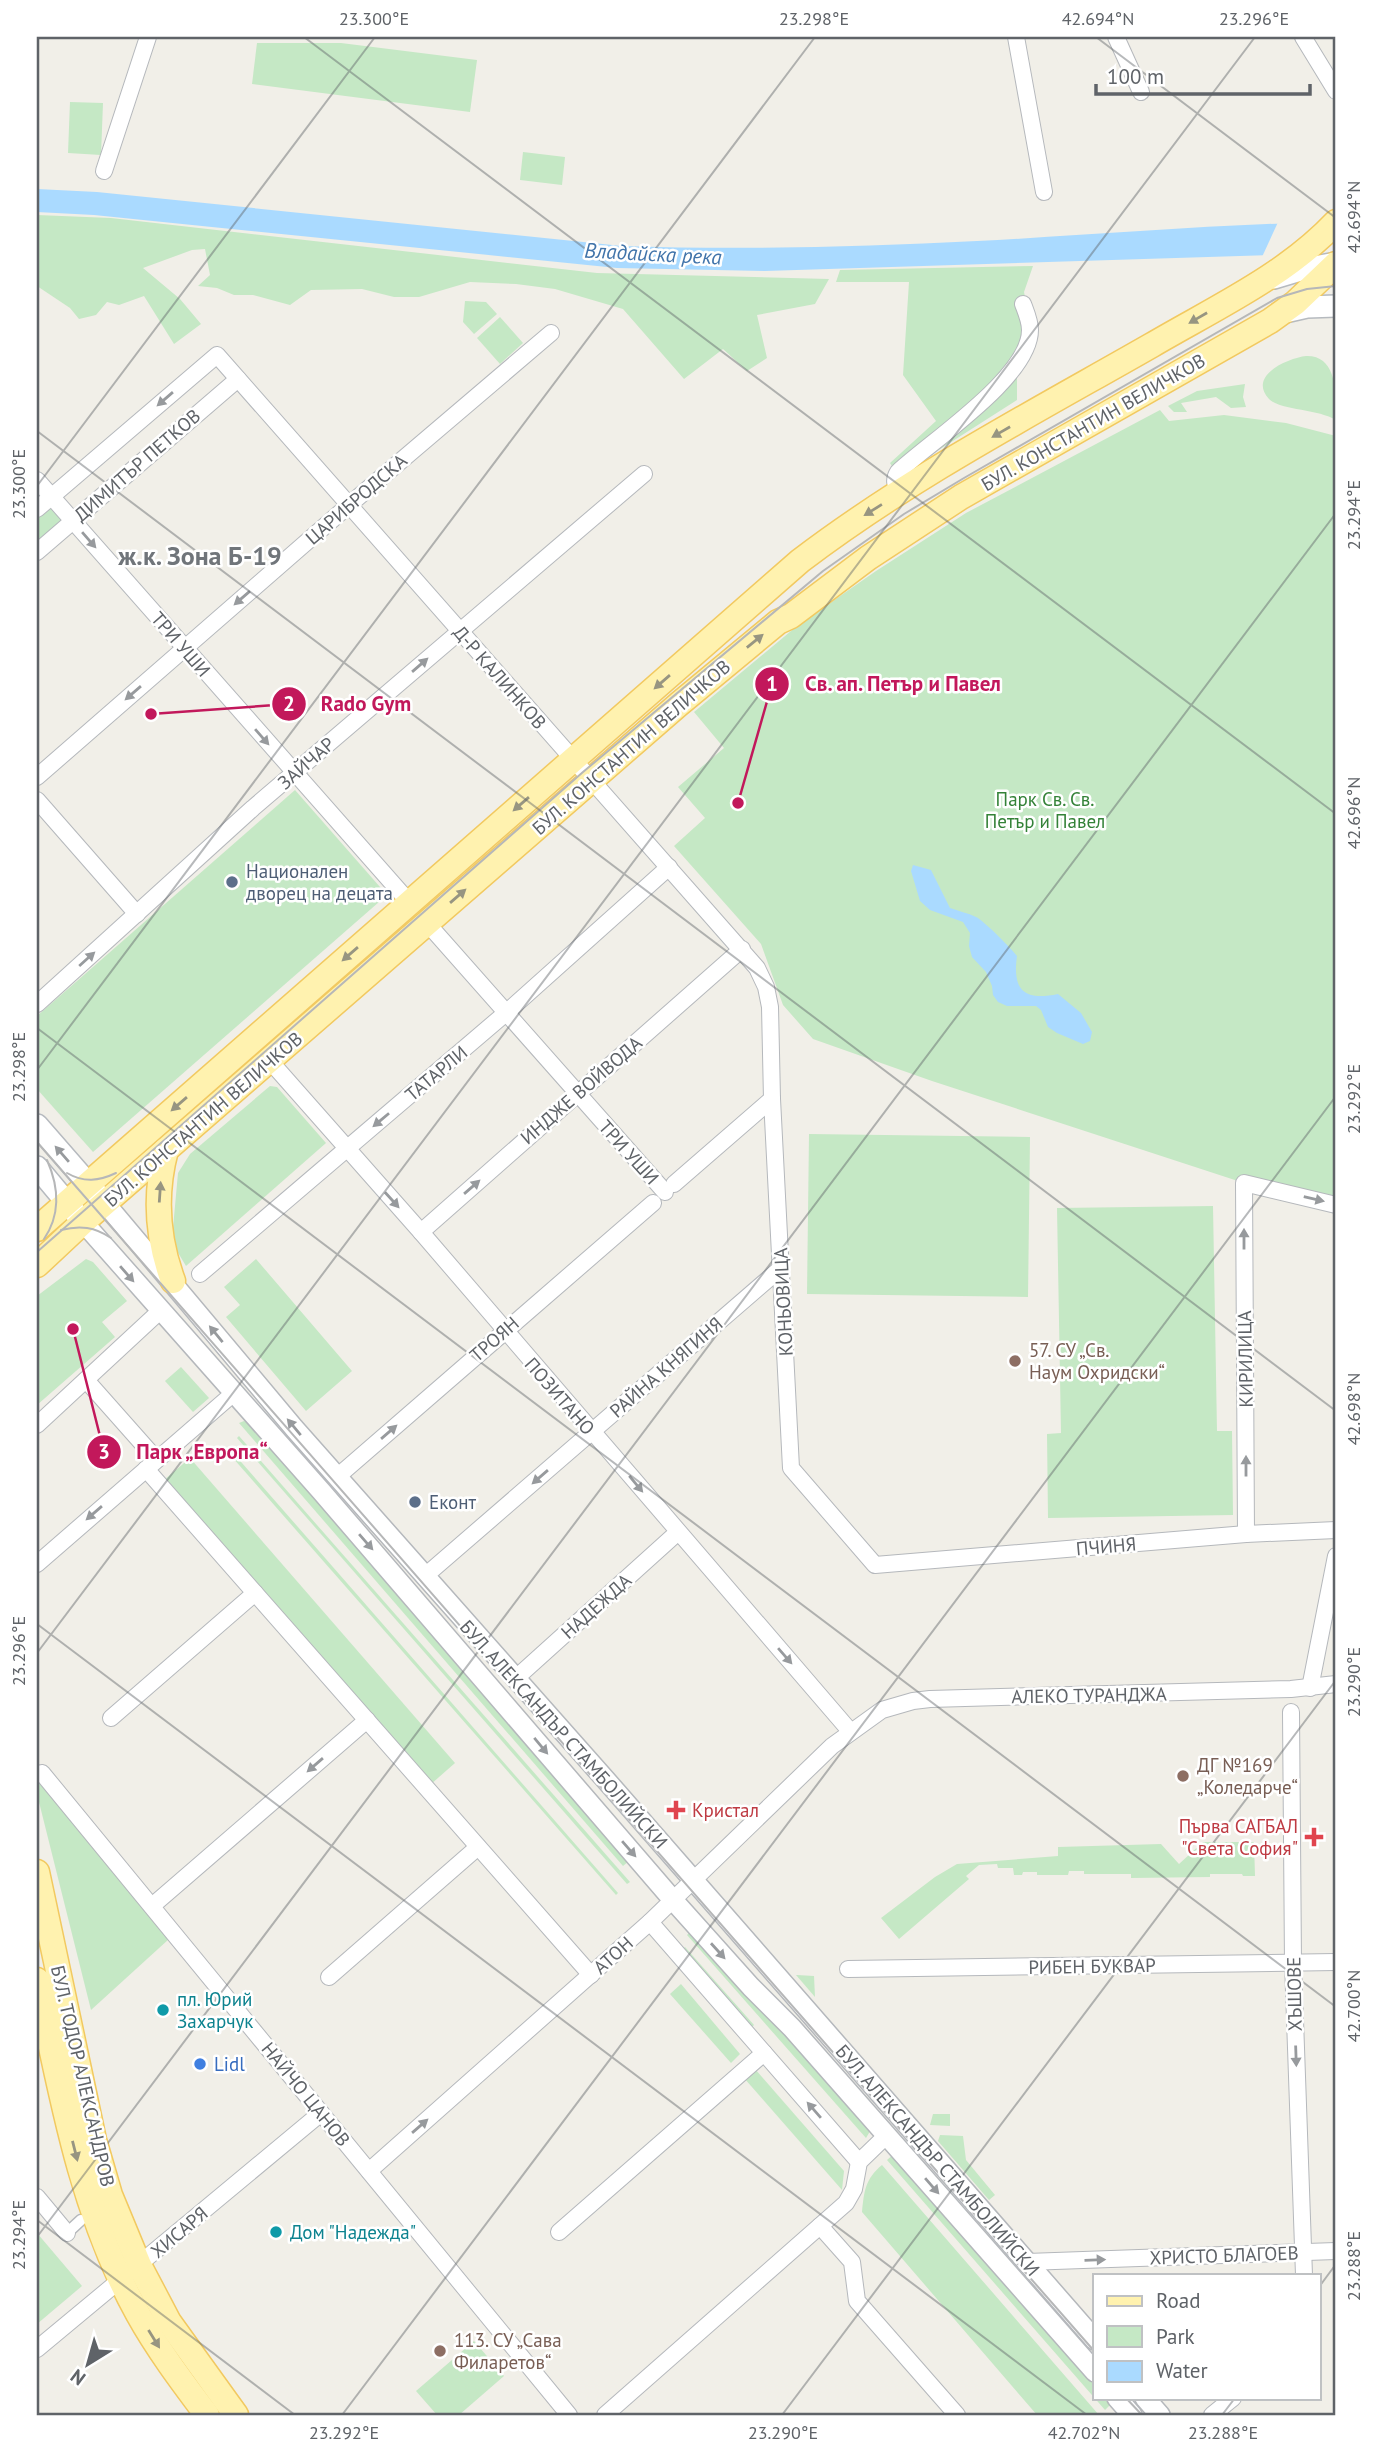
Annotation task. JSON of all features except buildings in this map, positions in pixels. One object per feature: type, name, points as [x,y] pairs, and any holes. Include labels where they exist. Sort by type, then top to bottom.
[{"type":"main road","name":"БУЛ. КОНСТАНТИН ВЕЛИЧКОВ","points":[[37,1229],[572,759],[750,607],[821,537],[1257,284],[1308,249],[1336,222]]},
{"type":"main road","points":[[1257,284],[1336,262],[1336,253]]},
{"type":"main road","name":"БУЛ. КОНСТАНТИН ВЕЛИЧКОВ","points":[[37,1265],[591,780],[778,622],[791,616],[916,525],[1285,312],[1336,262]]},
{"type":"main road","points":[[1285,312],[1307,307],[1336,306]]},
{"type":"main road","name":"БУЛ. АЛЕКСАНДЪР СТАМБОЛИЙСКИ","points":[[37,1125],[105,1203]]},
{"type":"main road","points":[[166,1150],[162,1165],[158,1218],[165,1259],[173,1281]]},
{"type":"main road","name":"БУЛ. АЛЕКСАНДЪР СТАМБОЛИЙСКИ","points":[[37,1167],[83,1222]]},
{"type":"main road","name":"БУЛ. ТОДОР АЛЕКСАНДРОВ","points":[[37,1872],[94,2140],[130,2272],[157,2345],[207,2415]]},
{"type":"main road","name":"БУЛ. ТОДОР АЛЕКСАНДРОВ","points":[[37,1980],[79,2168],[99,2228],[236,2415]]},
{"type":"street","points":[[104,171],[148,37]]},
{"type":"street","points":[[1016,37],[1044,192]]},
{"type":"street","points":[[1116,37],[1141,93]]},
{"type":"street","points":[[1304,37],[1336,91]]},
{"type":"street","points":[[900,493],[894,477],[898,472],[1000,384],[1019,361],[1029,339],[1030,328],[1023,304]]},
{"type":"street","name":"ЦАРИБРОДСКА","points":[[37,777],[551,333]]},
{"type":"street","name":"Д-Р КАЛИНКОВ","points":[[217,355],[742,949],[762,977],[770,1007]]},
{"type":"street","name":"ДИМИТЪР ПЕТКОВ","points":[[37,509],[217,355]]},
{"type":"street","name":"ДИМИТЪР ПЕТКОВ","points":[[37,552],[238,379]]},
{"type":"street","name":"ЗАЙЧАР","points":[[37,1004],[294,774],[644,474]]},
{"type":"street","name":"ТРИ УШИ","points":[[37,480],[409,902]]},
{"type":"street","points":[[37,800],[137,914]]},
{"type":"street","name":"ТАТАРЛИ","points":[[200,1274],[507,1012],[669,867]]},
{"type":"street","name":"ТРИ УШИ","points":[[428,923],[664,1193]]},
{"type":"street","name":"ИНДЖЕ ВОЙВОДА","points":[[421,1232],[742,949]]},
{"type":"street","name":"КОНЬОВИЦА","points":[[770,1007],[772,1099],[791,1468],[875,1565]]},
{"type":"street","name":"ПОЗИТАНО","points":[[270,1061],[421,1232],[850,1731]]},
{"type":"street","name":"ТРОЯН","points":[[337,1477],[772,1099]]},
{"type":"street","name":"КИРИЛИЦА","points":[[1246,1534],[1244,1183],[1336,1205]]},
{"type":"street","name":"БУЛ. АЛЕКСАНДЪР СТАМБОЛИЙСКИ","points":[[105,1203],[337,1477],[694,1880],[1093,2338]]},
{"type":"street","name":"БУЛ. АЛЕКСАНДЪР СТАМБОЛИЙСКИ","points":[[83,1222],[498,1694],[673,1900],[751,1987],[792,2028],[1093,2370]]},
{"type":"street","name":"РАЙНА КНЯГИНЯ","points":[[425,1576],[781,1268]]},
{"type":"street","points":[[37,1425],[160,1311]]},
{"type":"street","points":[[86,1380],[255,1593],[591,1975]]},
{"type":"street","points":[[37,1563],[235,1392]]},
{"type":"street","name":"ПЧИНЯ","points":[[875,1565],[1246,1534],[1336,1530]]},
{"type":"street","name":"НАДЕЖДА","points":[[515,1679],[678,1532]]},
{"type":"street","points":[[1310,1688],[1336,1556]]},
{"type":"street","points":[[111,1718],[255,1593]]},
{"type":"street","name":"АЛЕКО ТУРАНДЖА","points":[[850,1731],[882,1710],[913,1700],[1310,1688],[1336,1684]]},
{"type":"street","name":"ХЪШОВЕ","points":[[1291,1712],[1293,1963],[1304,2274]]},
{"type":"street","points":[[152,1906],[367,1720]]},
{"type":"street","name":"АТОН","points":[[369,2171],[650,1922],[850,1731]]},
{"type":"street","name":"НАЙЧО ЦАНОВ","points":[[42,1773],[569,2415]]},
{"type":"street","points":[[329,1977],[478,1847]]},
{"type":"street","points":[[650,1922],[859,2162]]},
{"type":"street","name":"РИБЕН БУКВАР","points":[[848,1969],[1336,1962]]},
{"type":"street","points":[[559,2232],[764,2053]]},
{"type":"street","name":"ХИСАРЯ","points":[[37,2349],[321,2113]]},
{"type":"street","points":[[605,2415],[851,2196],[859,2162],[887,2135]]},
{"type":"street","points":[[37,2197],[66,2233],[81,2220]]},
{"type":"street","points":[[820,2226],[852,2262],[857,2301],[957,2415]]},
{"type":"street","name":"ХРИСТО БЛАГОЕВ","points":[[1027,2262],[1336,2250]]},
{"type":"street","points":[[1119,2400],[1131,2415]]},
{"type":"street","points":[[1147,2400],[1160,2415]]},
{"type":"street","points":[[1212,2415],[1231,2400]]},
{"type":"green space","points":[[257,43],[341,43],[477,60],[470,112],[252,84]]},
{"type":"green space","points":[[70,102],[103,103],[101,155],[68,153]]},
{"type":"green space","points":[[523,152],[565,157],[562,185],[520,180]]},
{"type":"green space","points":[[37,215],[111,218],[597,273],[829,279],[815,304],[757,315],[767,358],[747,371],[723,349],[684,379],[623,309],[555,289],[470,282],[419,297],[394,297],[362,289],[311,290],[290,305],[253,295],[234,295],[217,288],[198,286],[210,275],[205,249],[192,250],[143,268],[180,299],[201,324],[174,344],[144,296],[119,305],[107,302],[96,315],[79,319],[70,308],[37,286]]},
{"type":"green space","points":[[1033,266],[1024,292],[1034,340],[1017,371],[1017,400],[898,476],[890,463],[936,421],[903,375],[909,282],[836,282],[840,270]]},
{"type":"green space","points":[[465,301],[486,302],[497,314],[474,334],[463,322]]},
{"type":"green space","points":[[500,317],[523,343],[500,364],[477,338]]},
{"type":"green space","points":[[1306,356],[1325,362],[1330,370],[1335,390],[1336,420],[1274,403],[1264,390],[1263,382],[1273,369],[1290,360]]},
{"type":"green space","points":[[1245,384],[1243,397],[1246,407],[1231,408],[1216,397],[1181,403],[1187,412],[1174,412],[1168,406],[1197,391]]},
{"type":"green space","name":"Парк Св. Св. Петър и Павел","points":[[1160,410],[1169,421],[1224,415],[1286,423],[1336,436],[1336,1199],[1244,1183],[932,1081],[813,1039],[783,1005],[761,944],[674,846],[705,818],[678,787],[724,748],[694,712],[797,626],[876,571],[966,513]]},
{"type":"green space","points":[[51,496],[72,521],[37,552],[37,509]]},
{"type":"green space","points":[[295,790],[387,895],[93,1152],[37,1089],[37,1016]]},
{"type":"green space","points":[[270,1086],[277,1087],[326,1143],[186,1266],[177,1251],[173,1228],[178,1173],[190,1154]]},
{"type":"green space","points":[[809,1134],[1030,1137],[1028,1297],[807,1294]]},
{"type":"green space","points":[[1213,1206],[1217,1431],[1232,1431],[1233,1515],[1048,1518],[1047,1434],[1061,1433],[1057,1208]]},
{"type":"green space","points":[[86,1259],[93,1262],[127,1301],[102,1322],[115,1337],[37,1405],[37,1296]]},
{"type":"green space","points":[[256,1259],[352,1371],[306,1411],[226,1317],[240,1305],[224,1287]]},
{"type":"green space","points":[[181,1367],[209,1398],[193,1412],[165,1381]]},
{"type":"green space","points":[[244,1421],[251,1424],[629,1861],[623,1866],[239,1423]]},
{"type":"green space","points":[[239,1436],[630,1882],[627,1884],[237,1438]]},
{"type":"green space","points":[[228,1447],[618,1893],[616,1895],[225,1449]]},
{"type":"green space","points":[[190,1458],[455,1763],[430,1785],[164,1480]]},
{"type":"green space","points":[[37,1775],[169,1939],[91,2010],[37,1794]]},
{"type":"green space","points":[[1203,1842],[1254,1842],[1255,1876],[1210,1874],[1210,1877],[1131,1878],[1131,1874],[1084,1874],[1084,1871],[1069,1871],[1068,1875],[1023,1872],[1022,1875],[1014,1875],[1013,1868],[998,1868],[997,1864],[979,1865],[966,1876],[969,1879],[899,1939],[881,1918],[935,1877],[957,1864],[1058,1856],[1058,1847],[1161,1844],[1179,1864]]},
{"type":"green space","points":[[691,1931],[787,2031],[870,2127],[866,2138],[687,1935]]},
{"type":"green space","points":[[685,1947],[754,2025],[751,2028],[682,1950]]},
{"type":"green space","points":[[796,1975],[814,1976],[815,1997]]},
{"type":"green space","points":[[681,1984],[740,2054],[731,2063],[670,1994]]},
{"type":"green space","points":[[755,2069],[844,2171],[842,2190],[744,2078]]},
{"type":"green space","points":[[933,2114],[950,2114],[950,2126],[930,2125]]},
{"type":"green space","points":[[940,2135],[963,2136],[966,2160],[995,2195],[989,2200],[938,2141]]},
{"type":"green space","points":[[895,2153],[1093,2381],[1093,2396],[887,2160]]},
{"type":"green space","points":[[882,2165],[1099,2415],[1037,2415],[862,2212],[866,2186]]},
{"type":"green space","points":[[37,2233],[82,2286],[37,2324]]},
{"type":"green space","points":[[474,2341],[504,2376],[459,2415],[437,2415],[416,2391]]},
{"type":"green space","points":[[1096,2400],[1110,2400],[1112,2403],[1105,2410]]},
{"type":"water","name":"Владайска река","points":[[37,189],[97,192],[622,246],[755,248],[888,245],[1336,222],[1336,253],[765,271],[617,268],[94,215],[37,212]]},
{"type":"water","points":[[913,865],[931,870],[950,908],[980,919],[1014,952],[1017,956],[1017,978],[1023,991],[1037,996],[1058,994],[1081,1013],[1092,1032],[1090,1041],[1083,1044],[1057,1033],[1048,1027],[1041,1010],[1036,1006],[1007,1006],[998,1002],[986,972],[972,957],[970,933],[963,922],[930,910],[920,901],[911,871]]},
{"type":"pier","points":[[1336,219],[1336,256],[1262,257],[1279,220]]},
{"type":"tram line","points":[[37,1252],[583,772],[823,571],[904,514],[1277,298],[1307,289],[1336,286]]},
{"type":"tram line","points":[[37,1142],[1093,2350]]},
{"type":"tram line","points":[[44,1239],[50,1230],[56,1210],[56,1190],[47,1160]]},
{"type":"tram line","points":[[67,1173],[92,1180],[116,1173]]},
{"type":"tram line","points":[[61,1230],[87,1228],[111,1238]]},
{"type":"tram line","points":[[1128,2400],[1142,2415]]},
{"type":"place","name":"Rado Gym","points":[[151,714]]},
{"type":"place","name":"Св. ап. Петър и Павел","points":[[738,803]]},
{"type":"place","name":"Национален дворец на децата","points":[[232,882]]},
{"type":"place","name":"Парк „Европа“","points":[[73,1329]]},
{"type":"place","name":"57. СУ „Св. Наум Охридски“","points":[[1015,1361]]},
{"type":"place","name":"Еконт","points":[[415,1502]]},
{"type":"place","name":"ДГ №169 „Коледарче“","points":[[1183,1776]]},
{"type":"place","name":"Кристал","points":[[676,1810]]},
{"type":"place","name":"Първа САГБАЛ \"Света София\"","points":[[1314,1837]]},
{"type":"place","name":"пл. Юрий Захарчук","points":[[163,2010]]},
{"type":"place","name":"Lidl","points":[[200,2064]]},
{"type":"place","name":"Дом \"Надежда\"","points":[[276,2232]]},
{"type":"place","name":"113. СУ „Сава Филаретов“","points":[[440,2351]]},
{"type":"district","name":"ж.к. Зона Б-19","points":[[200,556]]}]
